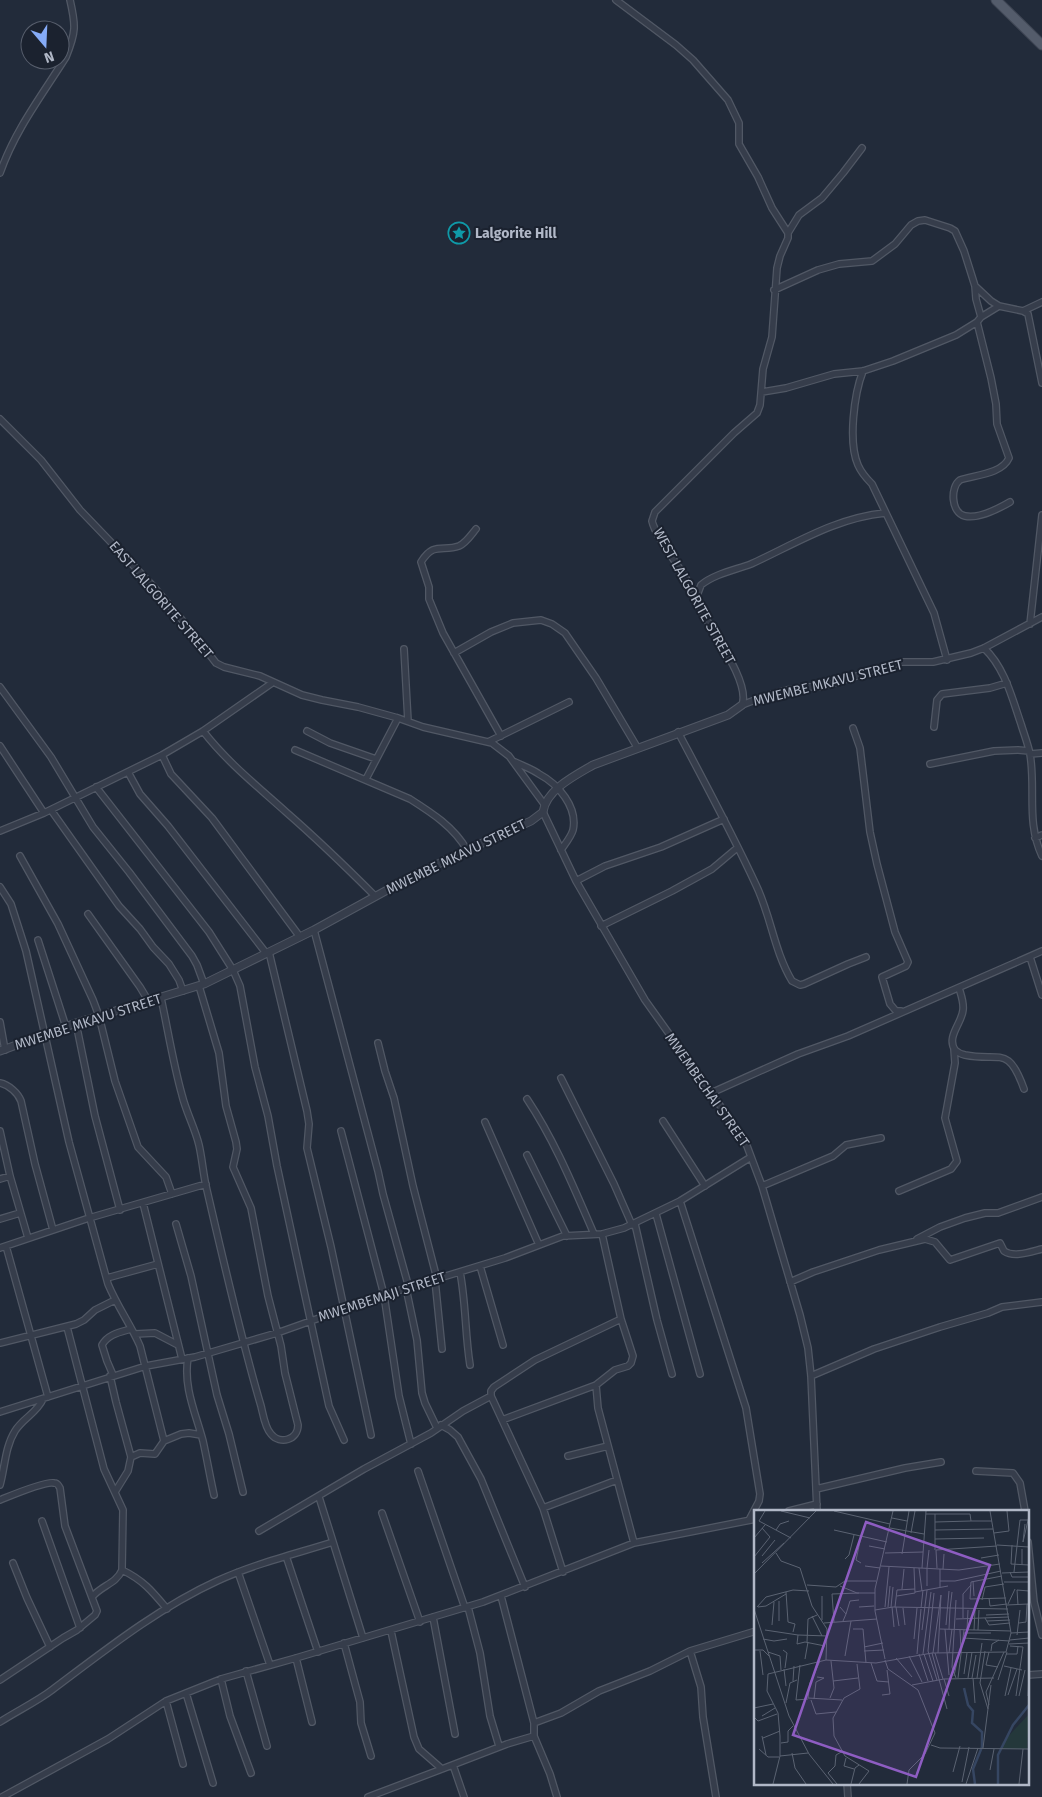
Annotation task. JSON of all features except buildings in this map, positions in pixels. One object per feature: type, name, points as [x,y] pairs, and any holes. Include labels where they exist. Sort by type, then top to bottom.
[{"type":"main road","points":[[996,0],[1042,45]]},
{"type":"street","points":[[0,173],[7,153],[19,129],[66,57],[74,36],[75,24],[70,0]]},
{"type":"street","points":[[616,0],[694,60],[728,100],[739,123],[739,144],[758,177],[772,208],[788,233]]},
{"type":"street","points":[[623,6],[629,0]]},
{"type":"street","name":"WEST LALGORITE STREET","points":[[742,705],[744,699],[739,678],[700,607],[691,586],[657,533],[652,521],[653,516],[734,433],[757,414],[762,392],[763,369],[772,338],[774,290],[780,256],[788,238],[788,233],[799,214],[822,198],[844,173],[862,148]]},
{"type":"street","points":[[774,290],[818,270],[839,264],[872,261],[895,244],[911,225],[918,221],[925,220],[955,231],[964,250],[975,286],[979,320],[992,378],[997,424],[1009,458],[1005,464],[994,471],[956,482],[953,492],[956,510],[959,514],[970,516],[997,509],[1010,502]]},
{"type":"street","points":[[975,286],[999,306],[1026,312],[1029,317],[1032,342],[1042,383]]},
{"type":"street","points":[[1023,311],[1042,302]]},
{"type":"street","points":[[762,392],[786,388],[834,374],[863,371],[894,361],[949,338],[999,306]]},
{"type":"street","points":[[863,371],[857,388],[854,406],[853,448],[861,472],[872,484],[934,613],[947,660]]},
{"type":"street","name":"EAST LALGORITE STREET","points":[[0,420],[41,460],[80,510],[154,587],[189,628],[211,659],[224,667],[260,676],[272,683],[315,699],[358,707],[431,729],[488,742],[500,748],[513,761],[544,804]]},
{"type":"street","points":[[696,598],[701,585],[716,577],[763,558],[832,525],[856,517],[885,513]]},
{"type":"street","points":[[1030,624],[1042,515]]},
{"type":"street","points":[[476,529],[466,541],[458,546],[443,547],[431,551],[421,562],[428,587],[428,599],[443,633],[501,736]]},
{"type":"street","name":"MWEMBE MKAVU STREET","points":[[544,804],[549,796],[592,765],[728,715],[742,705],[766,696],[807,686],[821,687],[902,662],[947,660],[984,648],[1042,617]]},
{"type":"street","points":[[454,653],[491,632],[513,623],[542,620],[552,624],[565,633],[596,678],[637,747]]},
{"type":"street","points":[[984,648],[992,656],[1007,683],[1030,753],[1031,801],[1035,838],[1042,856]]},
{"type":"street","points":[[404,649],[408,721]]},
{"type":"street","points":[[0,831],[51,810],[162,755],[203,731],[272,683]]},
{"type":"street","points":[[934,727],[937,700],[942,694],[1007,683]]},
{"type":"street","points":[[0,687],[2,695],[51,757],[93,827],[198,965],[219,1053],[226,1106],[236,1142],[237,1149],[233,1167],[250,1208],[298,1425],[298,1430],[295,1434],[285,1440],[273,1436],[269,1432],[261,1408],[206,1184],[199,1144],[182,1096],[161,998]]},
{"type":"street","points":[[488,742],[569,702]]},
{"type":"street","points":[[366,779],[398,718]]},
{"type":"street","points":[[853,728],[860,748],[870,832],[877,864],[895,932],[908,962],[906,966],[884,975],[882,983],[892,1008],[896,1011],[903,1011]]},
{"type":"street","points":[[203,731],[215,747],[239,771],[333,853],[375,896]]},
{"type":"street","points":[[307,731],[330,743],[376,759]]},
{"type":"street","points":[[678,732],[757,887],[774,940],[792,981],[804,984],[866,957]]},
{"type":"street","points":[[0,746],[44,813]]},
{"type":"street","points":[[295,750],[410,799],[426,809],[460,837],[467,850]]},
{"type":"street","points":[[930,764],[994,751],[1021,750],[1030,753],[1042,753]]},
{"type":"street","points":[[162,755],[171,774],[212,818],[300,937]]},
{"type":"street","points":[[513,761],[539,773],[559,788],[574,818],[573,831],[561,850]]},
{"type":"street","points":[[128,772],[140,794],[168,826],[267,953],[307,1111],[309,1124],[306,1148],[345,1309],[371,1435]]},
{"type":"street","points":[[96,787],[209,932],[233,970],[243,1000],[251,1051],[268,1116],[277,1166],[330,1406],[344,1440]]},
{"type":"street","points":[[543,812],[544,804]]},
{"type":"street","points":[[51,810],[119,906],[169,964],[183,991]]},
{"type":"street","name":"MWEMBE MKAVU STREET","points":[[2,1050],[99,1016],[202,985],[314,930],[375,896],[467,850],[531,821],[543,812]]},
{"type":"street","name":"MWEMBECHAI STREET","points":[[543,812],[576,881],[645,1000],[711,1093],[744,1142],[751,1157],[762,1186],[805,1335],[811,1376],[818,1510]]},
{"type":"street","points":[[576,881],[605,866],[661,847],[724,819]]},
{"type":"street","points":[[1035,838],[1042,835]]},
{"type":"street","points":[[601,926],[712,869],[737,848]]},
{"type":"street","points":[[20,856],[69,946],[99,1016],[115,1081],[138,1147],[166,1177],[172,1194]]},
{"type":"street","points":[[0,887],[10,904],[26,952],[69,1142],[89,1218],[115,1300],[133,1331],[146,1366],[164,1440]]},
{"type":"street","points":[[88,914],[149,1002]]},
{"type":"street","points":[[314,930],[408,1288],[417,1340],[422,1393],[439,1426],[450,1430],[458,1437],[481,1479],[525,1587]]},
{"type":"street","points":[[38,940],[66,1027]]},
{"type":"street","points":[[711,1093],[798,1054],[848,1036],[1042,952]]},
{"type":"street","points":[[1030,957],[1042,996]]},
{"type":"street","points":[[899,1191],[951,1170],[957,1161],[945,1118],[955,1063],[952,1043],[953,1033],[960,1022],[963,1011],[963,1002],[959,988]]},
{"type":"street","points":[[0,1022],[2,1050]]},
{"type":"street","points":[[76,1024],[95,1116],[120,1210]]},
{"type":"street","points":[[378,1043],[394,1098],[436,1279],[442,1349]]},
{"type":"street","points":[[954,1049],[960,1054],[974,1057],[1003,1057],[1009,1060],[1024,1088]]},
{"type":"street","points":[[562,1078],[634,1224],[672,1374]]},
{"type":"street","points":[[0,1083],[10,1088],[19,1096],[21,1101],[35,1164],[53,1230]]},
{"type":"street","points":[[527,1100],[541,1120],[554,1146],[594,1234]]},
{"type":"street","points":[[663,1121],[705,1186]]},
{"type":"street","points":[[486,1122],[539,1244]]},
{"type":"street","points":[[0,1131],[3,1152],[28,1238]]},
{"type":"street","points":[[341,1131],[384,1295],[398,1396],[411,1444]]},
{"type":"street","points":[[762,1186],[833,1156],[846,1145],[881,1138]]},
{"type":"street","points":[[528,1154],[567,1236]]},
{"type":"street","name":"MWEMBEMAJI STREET","points":[[0,1412],[146,1366],[185,1359],[277,1333],[384,1295],[480,1266],[539,1244],[567,1236],[602,1234],[634,1224],[680,1201],[751,1157]]},
{"type":"street","points":[[0,1179],[10,1176]]},
{"type":"street","points":[[0,1485],[6,1455],[14,1432],[40,1407],[45,1398],[31,1335],[3,1247],[89,1218],[143,1204],[206,1184]]},
{"type":"street","points":[[915,1241],[940,1227],[979,1214],[998,1213],[1042,1197]]},
{"type":"street","points":[[680,1201],[749,1421],[760,1494],[756,1510]]},
{"type":"street","points":[[143,1204],[178,1345],[185,1359],[187,1383],[214,1495]]},
{"type":"street","points":[[0,1219],[20,1213]]},
{"type":"street","points":[[656,1214],[700,1374]]},
{"type":"street","points":[[176,1224],[191,1276],[243,1492]]},
{"type":"street","points":[[502,1420],[596,1386],[616,1370],[628,1366],[633,1359],[621,1319],[602,1234]]},
{"type":"street","points":[[790,1282],[813,1272],[880,1250],[925,1239],[935,1242],[950,1260],[999,1243],[1002,1244],[1004,1251],[1009,1254],[1042,1249]]},
{"type":"street","points":[[107,1278],[158,1264]]},
{"type":"street","points":[[480,1266],[503,1345]]},
{"type":"street","points":[[460,1272],[464,1295],[467,1350],[470,1365]]},
{"type":"street","points":[[0,1343],[67,1327],[84,1320],[95,1310],[115,1300]]},
{"type":"street","points":[[811,1376],[874,1349],[1002,1307],[1042,1302]]},
{"type":"street","points":[[563,1572],[543,1508],[491,1396],[491,1391],[494,1387],[535,1360],[621,1319]]},
{"type":"street","points":[[67,1327],[104,1470],[124,1510],[122,1570],[119,1577],[99,1589],[92,1597]]},
{"type":"street","points":[[115,1492],[128,1471],[131,1457],[116,1402],[112,1376],[102,1345],[110,1336],[133,1331],[155,1333],[178,1345]]},
{"type":"street","points":[[596,1386],[598,1408],[634,1543]]},
{"type":"street","points":[[259,1530],[411,1444],[491,1396]]},
{"type":"street","points":[[131,1457],[140,1453],[155,1454],[164,1440],[181,1434],[201,1435]]},
{"type":"street","points":[[568,1456],[608,1446]]},
{"type":"street","points":[[816,1489],[905,1468],[941,1462]]},
{"type":"street","points":[[418,1471],[467,1607],[480,1653],[490,1716],[499,1746]]},
{"type":"street","points":[[976,1471],[1014,1473],[1020,1483],[1025,1510]]},
{"type":"street","points":[[543,1508],[617,1480]]},
{"type":"street","points":[[0,1500],[44,1484],[53,1482],[57,1484],[60,1488],[65,1526],[92,1597],[96,1613],[80,1628],[0,1680]]},
{"type":"street","points":[[319,1497],[363,1638]]},
{"type":"street","points":[[793,1510],[817,1504]]},
{"type":"street","points":[[382,1513],[420,1622]]},
{"type":"street","points":[[2,1797],[108,1739],[166,1702],[221,1679],[391,1631],[501,1596],[634,1543],[752,1520]]},
{"type":"street","points":[[42,1521],[80,1628]]},
{"type":"street","points":[[0,1722],[51,1691],[146,1621],[215,1582],[238,1572],[333,1542]]},
{"type":"street","points":[[286,1556],[318,1652]]},
{"type":"street","points":[[1030,1562],[1034,1602],[1042,1635]]},
{"type":"street","points":[[13,1563],[50,1647]]},
{"type":"street","points":[[122,1570],[138,1577],[167,1609]]},
{"type":"street","points":[[238,1572],[270,1665]]},
{"type":"street","points":[[501,1596],[534,1723],[534,1736],[550,1774],[557,1797]]},
{"type":"street","points":[[433,1617],[455,1734]]},
{"type":"street","points":[[391,1631],[414,1737],[419,1749],[442,1769]]},
{"type":"street","points":[[534,1723],[560,1713],[599,1691],[650,1671],[690,1651],[754,1632]]},
{"type":"street","points":[[344,1643],[360,1702],[361,1723],[371,1756]]},
{"type":"street","points":[[690,1651],[701,1687],[703,1717],[716,1797]]},
{"type":"street","points":[[296,1658],[312,1722]]},
{"type":"street","points":[[246,1672],[267,1746]]},
{"type":"street","points":[[221,1679],[230,1716],[251,1773]]},
{"type":"street","points":[[186,1693],[212,1783]]},
{"type":"street","points":[[166,1702],[183,1764]]},
{"type":"street","points":[[368,1797],[499,1746],[534,1736]]},
{"type":"street","points":[[453,1765],[464,1797]]},
{"type":"street","points":[[847,1784],[848,1797]]},
{"type":"place","name":"Lalgorite Hill","points":[[459,233]]}]
